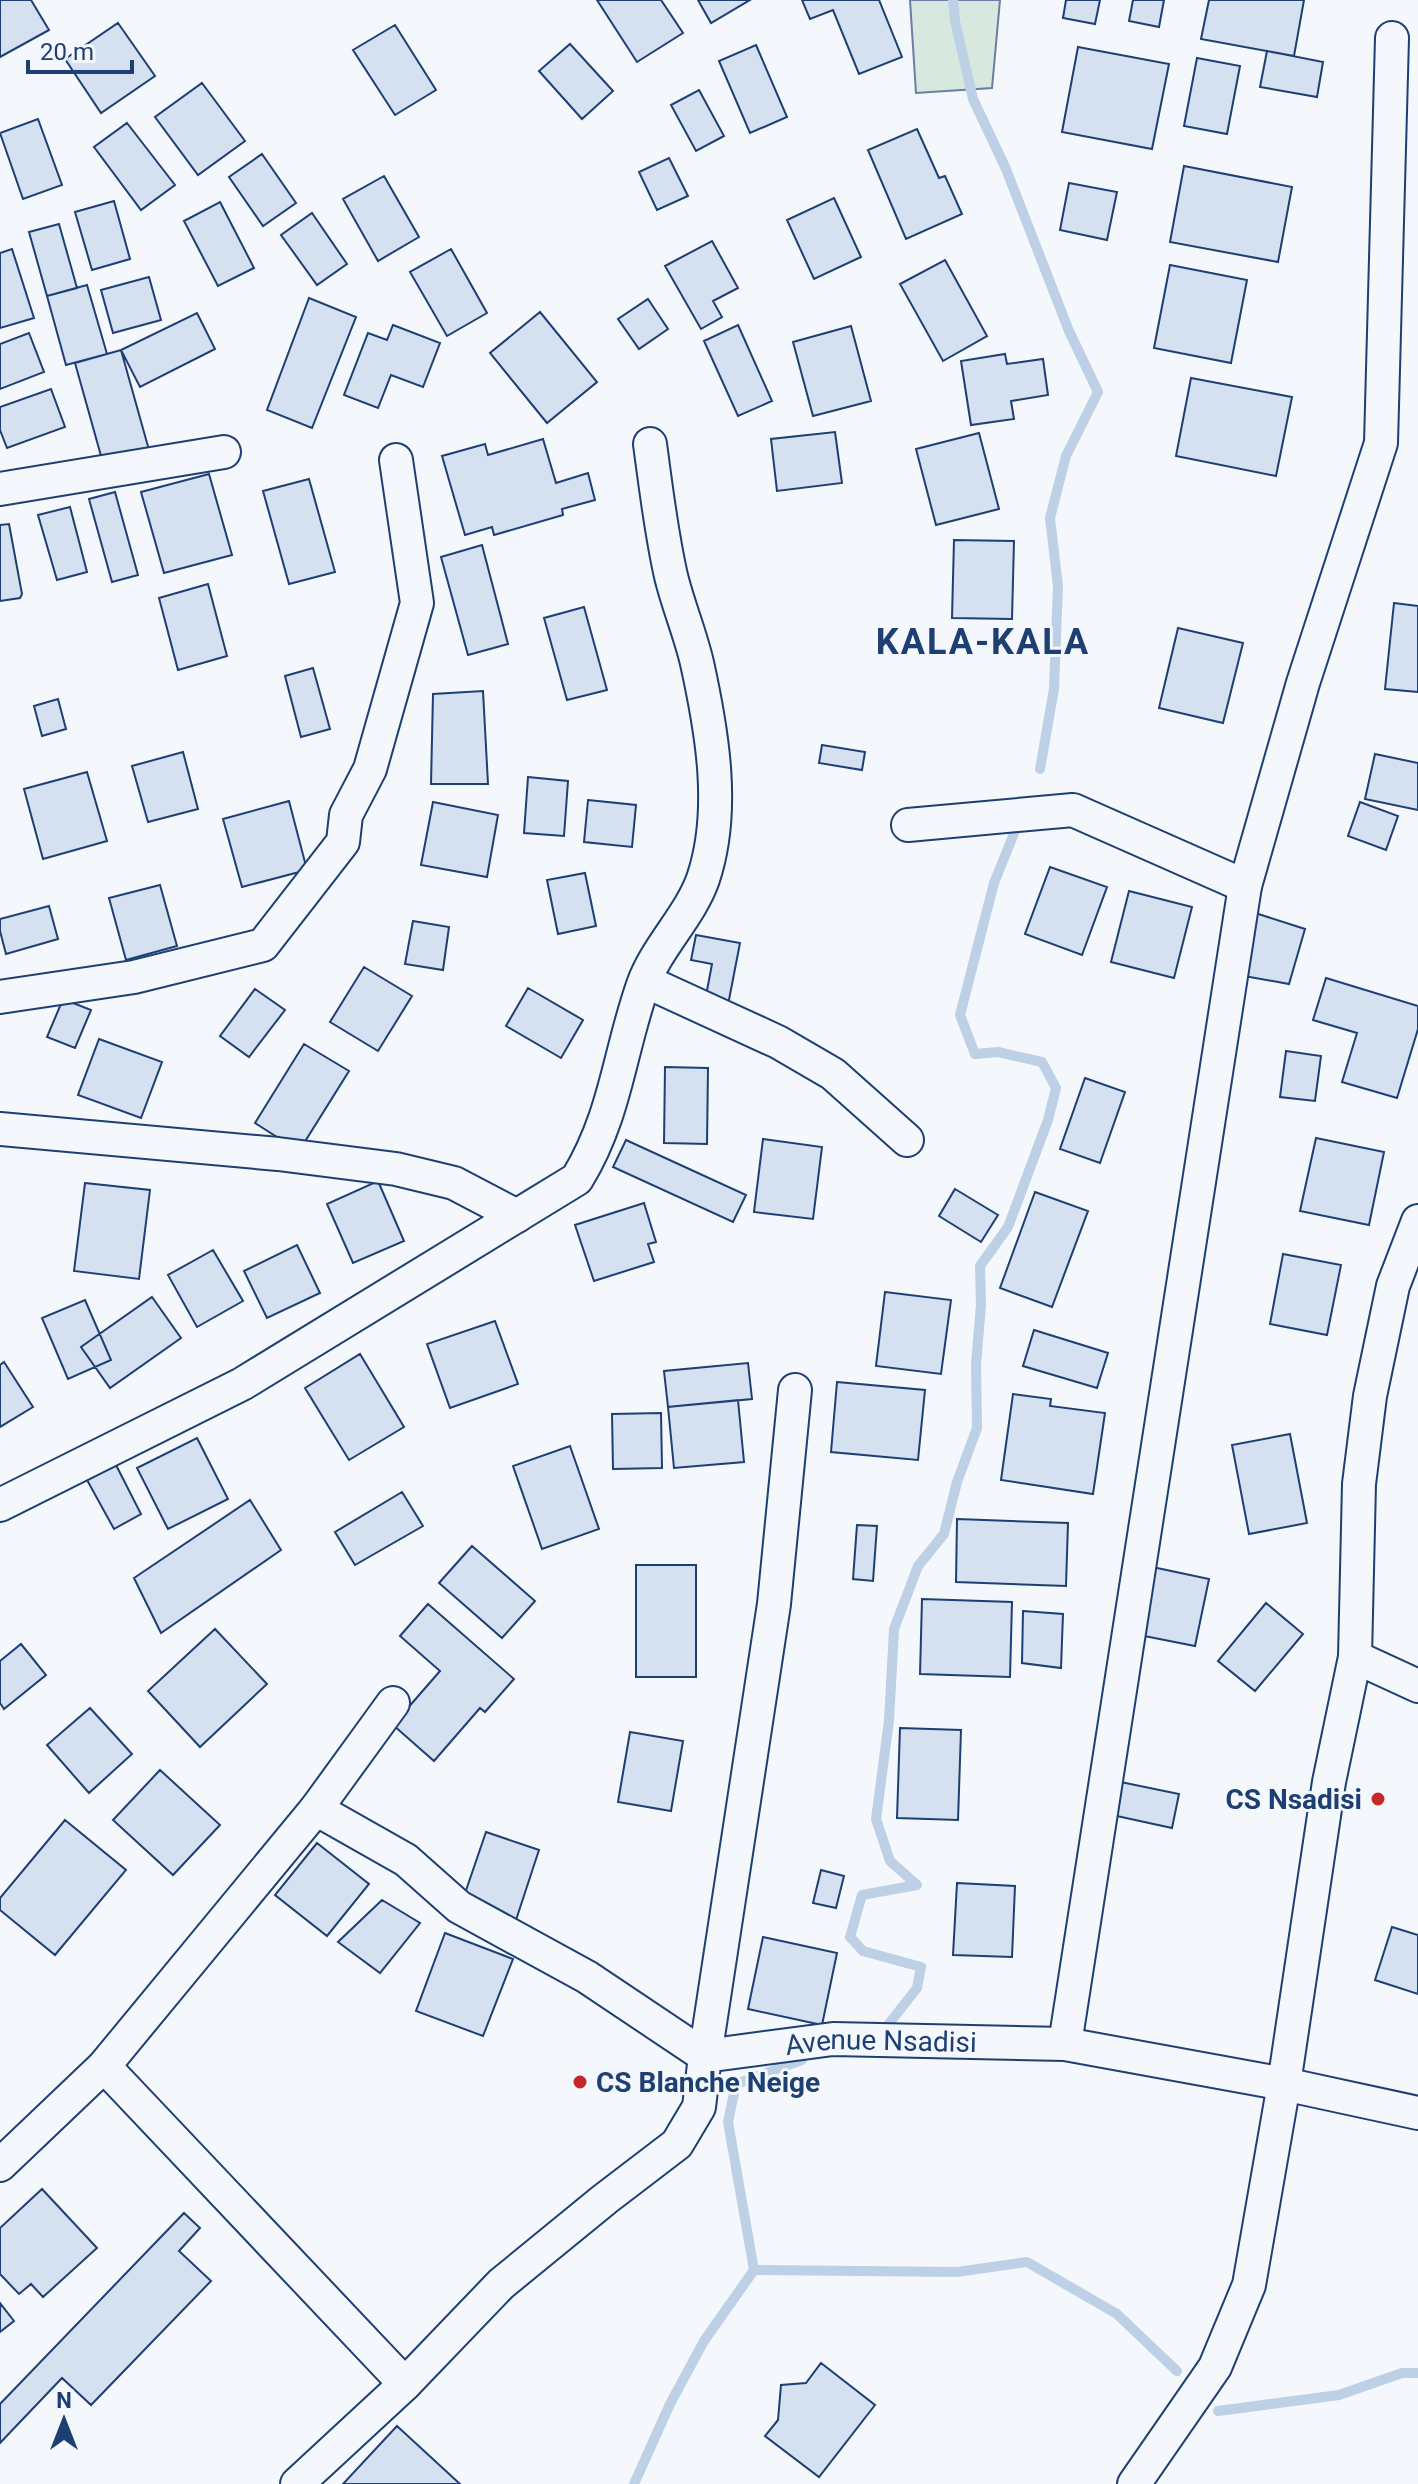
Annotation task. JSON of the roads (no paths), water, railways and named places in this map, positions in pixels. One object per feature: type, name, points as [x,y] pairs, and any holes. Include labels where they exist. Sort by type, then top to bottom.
[{"type":"street","points":[[1065,2044],[1245,886],[1303,683],[1381,443],[1392,38]]},
{"type":"street","points":[[0,1505],[242,1384],[577,1179],[594,1150],[616,1093],[627,1037],[645,981],[703,880],[714,822],[712,742],[696,662],[671,575],[650,444]]},
{"type":"street","points":[[0,489],[224,452]]},
{"type":"street","points":[[0,997],[134,977],[263,945],[343,842],[346,815],[370,769],[417,603],[396,460]]},
{"type":"street","points":[[908,825],[1073,810],[1245,886]]},
{"type":"street","points":[[645,981],[778,1042],[833,1074],[907,1140]]},
{"type":"street","points":[[0,1129],[278,1154],[396,1169],[454,1183],[517,1216]]},
{"type":"street","points":[[1134,2484],[1215,2367],[1249,2285],[1284,2084],[1329,1782],[1355,1657],[1359,1484],[1370,1396],[1406,1293],[1418,1221]]},
{"type":"street","points":[[297,2484],[405,2384],[501,2284],[677,2144],[699,2107],[774,1604],[795,1390]]},
{"type":"street","points":[[1355,1657],[1418,1686]]},
{"type":"street","points":[[0,2165],[104,2066],[316,1809],[393,1703]]},
{"type":"street","points":[[316,1809],[406,1860],[459,1907],[587,1977],[705,2056]]},
{"type":"street","name":"Avenue Nsadisi","points":[[705,2056],[833,2039],[1065,2044],[1284,2084],[1418,2113]]},
{"type":"street","points":[[104,2066],[405,2384]]},
{"type":"waterway","points":[[953,0],[973,99],[1006,169],[1069,331],[1098,392],[1066,456],[1050,518],[1058,586],[1054,689],[1040,769]]},
{"type":"waterway","points":[[888,2025],[917,1988],[921,1967],[863,1951],[850,1937],[862,1895],[917,1885],[890,1861],[876,1819],[889,1721],[894,1629],[918,1566],[944,1534],[957,1482],[977,1428],[980,1266],[1008,1227],[1048,1120],[1056,1088],[1042,1062],[998,1052],[975,1054],[960,1015],[994,883],[1019,821]]},
{"type":"waterway","points":[[754,2270],[728,2122],[736,2084],[802,2060]]},
{"type":"waterway","points":[[634,2484],[670,2404],[704,2341],[754,2270],[957,2272],[1027,2262],[1117,2314],[1177,2371]]},
{"type":"waterway","points":[[1218,2411],[1339,2395],[1402,2373],[1418,2373]]},
{"type":"place","name":"CS Nsadisi","points":[[1378,1799]]},
{"type":"place","name":"CS Blanche Neige","points":[[580,2082]]},
{"type":"district","name":"KALA-KALA","points":[[983,642]]}]
